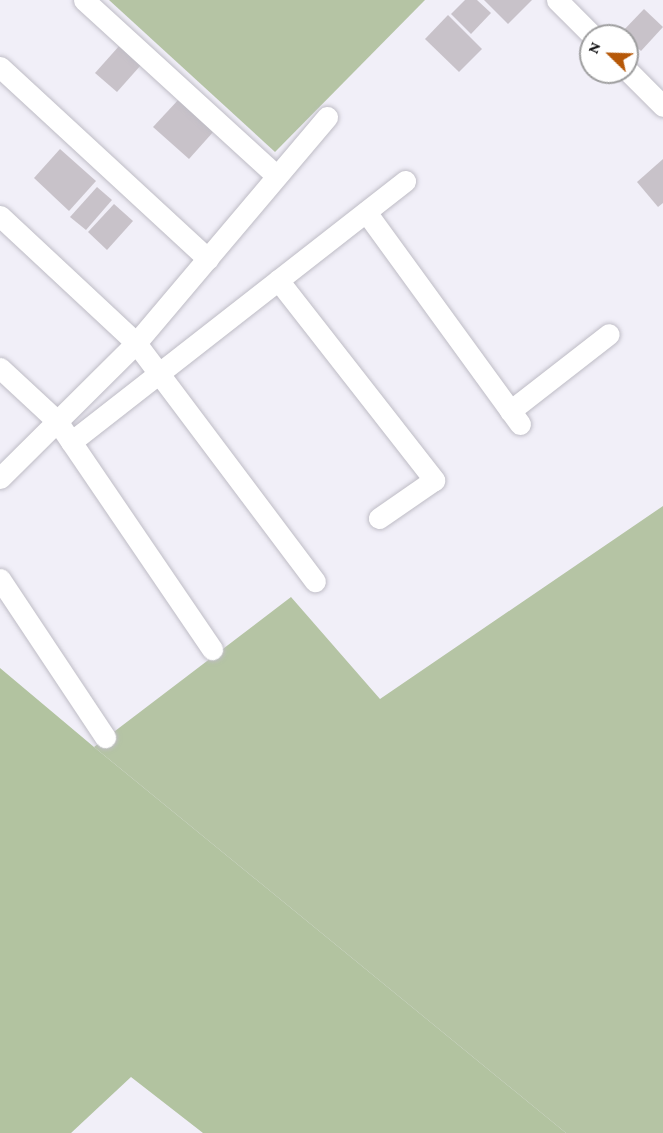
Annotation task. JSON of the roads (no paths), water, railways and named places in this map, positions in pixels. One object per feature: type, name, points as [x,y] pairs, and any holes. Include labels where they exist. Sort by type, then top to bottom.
[{"type":"street","points":[[84,0],[277,176]]},
{"type":"street","points":[[557,0],[581,24]]},
{"type":"street","points":[[0,67],[208,259]]},
{"type":"street","points":[[639,82],[663,106]]},
{"type":"street","points":[[0,478],[136,343],[327,117]]},
{"type":"street","points":[[71,442],[405,181]]},
{"type":"street","points":[[366,212],[515,417],[609,334]]},
{"type":"street","points":[[0,216],[136,343],[315,581]]},
{"type":"street","points":[[278,280],[434,480],[379,518]]},
{"type":"street","points":[[0,368],[57,421],[212,649]]},
{"type":"street","points":[[0,579],[105,737]]}]
